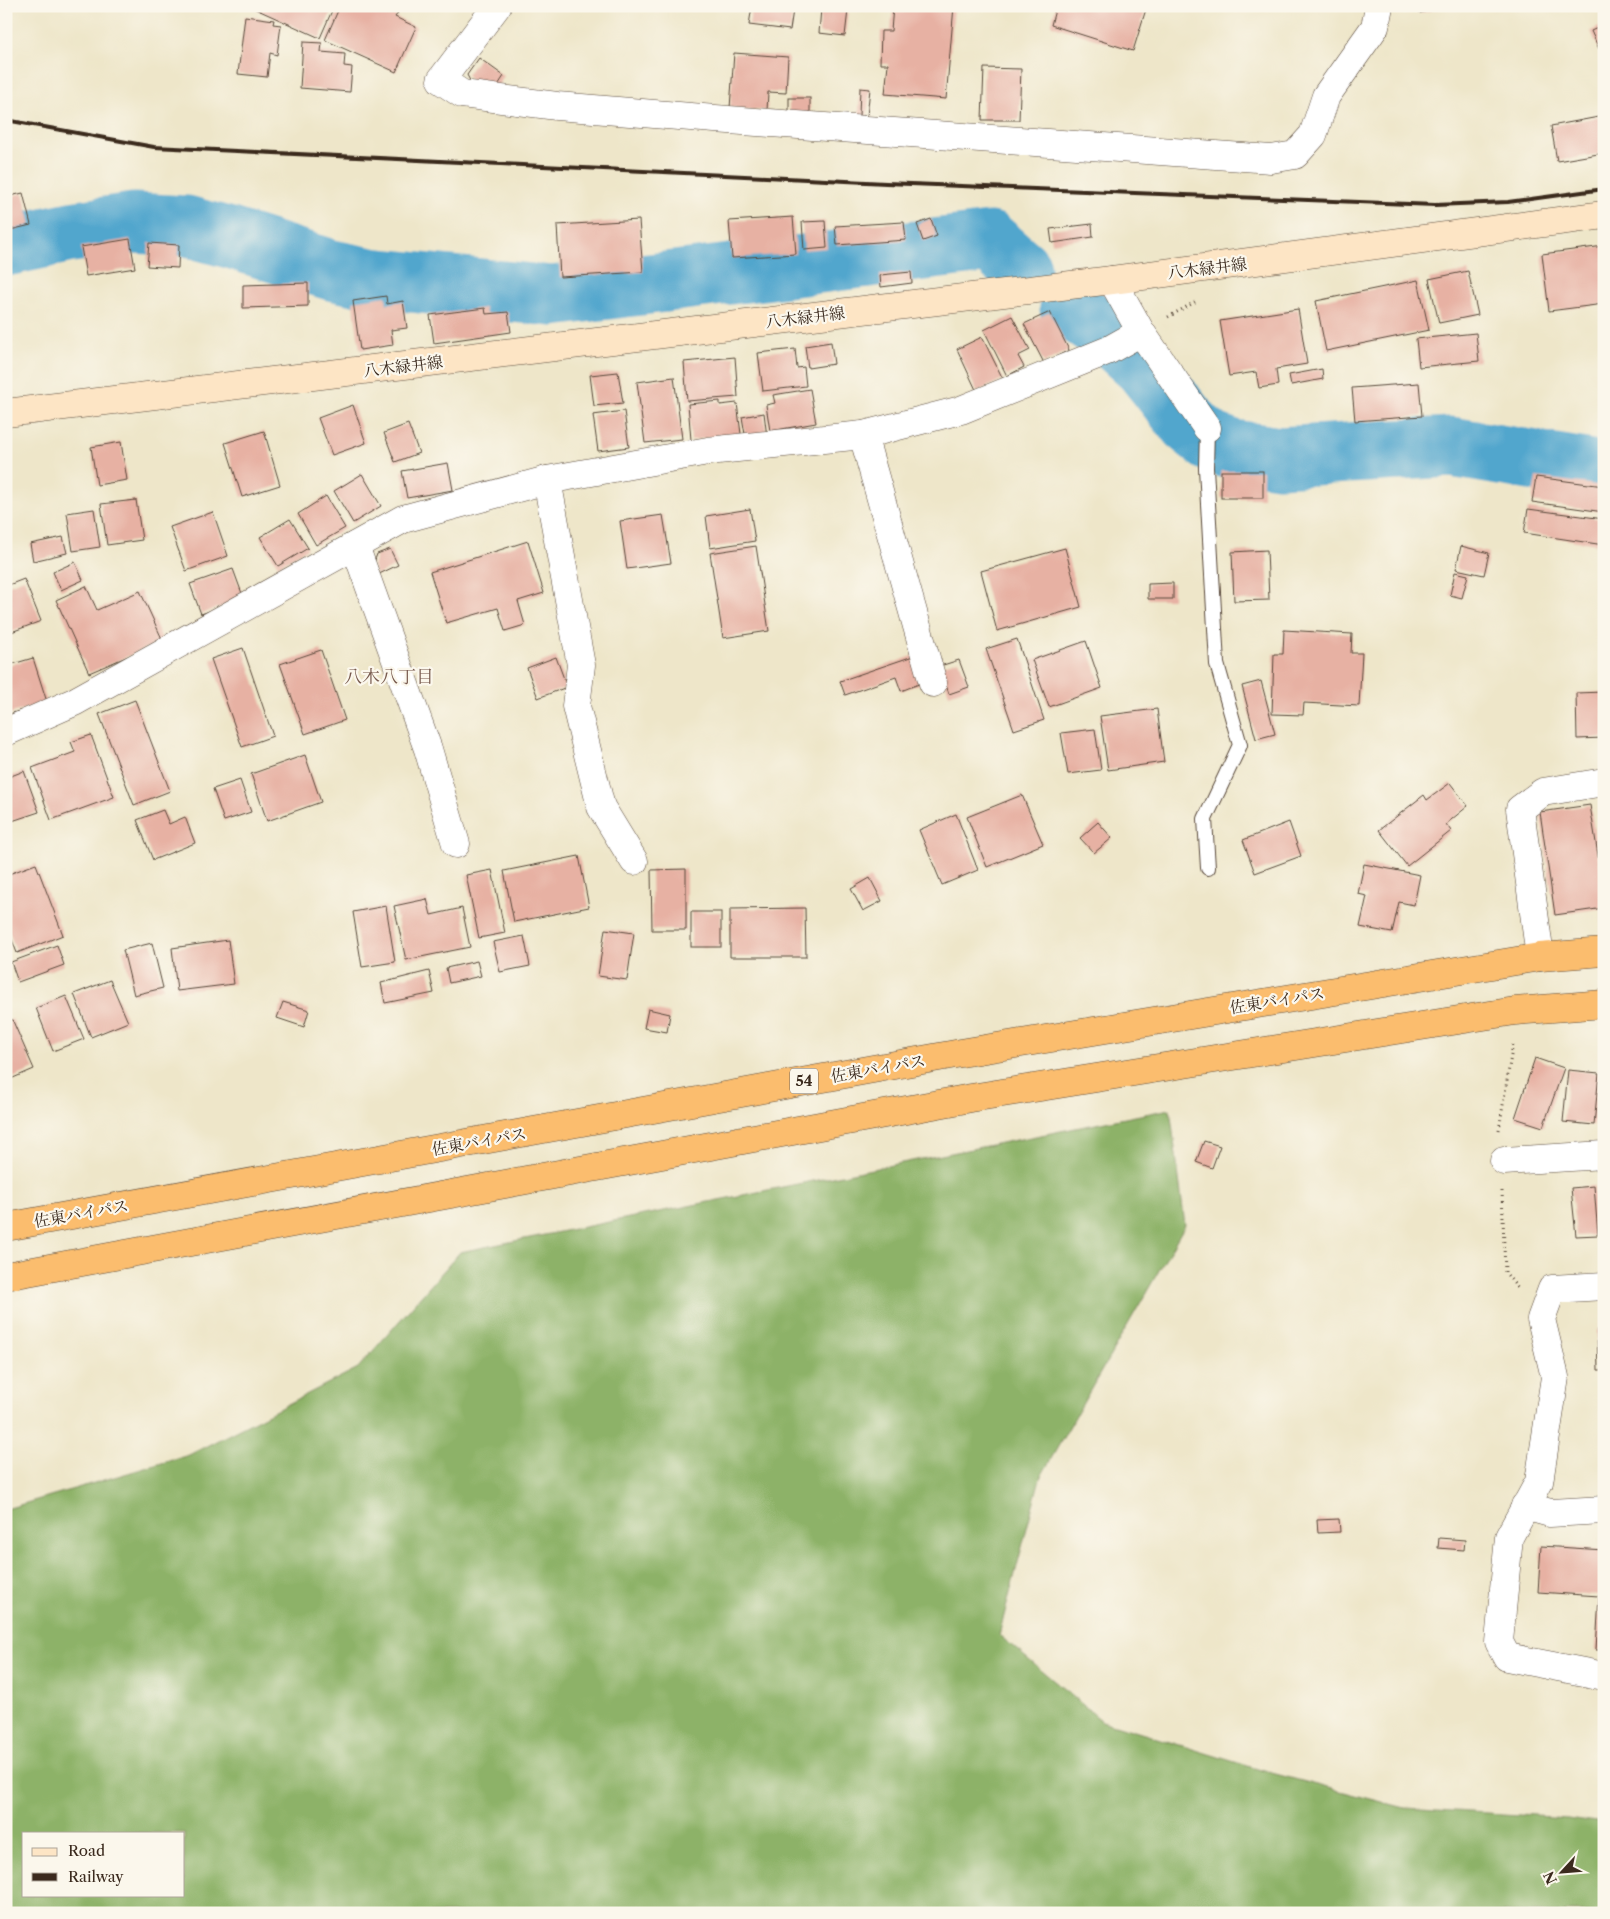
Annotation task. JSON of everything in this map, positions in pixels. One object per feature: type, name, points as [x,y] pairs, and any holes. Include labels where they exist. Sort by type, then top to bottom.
[{"type":"highway","name":"佐東バイパス","points":[[6,1227],[961,1053],[1540,957],[1604,952]]},
{"type":"highway","points":[[6,1276],[971,1098],[1515,1011],[1604,1004]]},
{"type":"main road","name":"八木緑井線","points":[[6,413],[1112,280],[1604,215]]},
{"type":"street","points":[[497,6],[441,80],[462,94],[557,106],[705,118],[1271,159],[1295,155],[1313,135],[1326,96],[1374,27],[1379,6]]},
{"type":"street","points":[[1112,280],[1127,340],[1207,440]]},
{"type":"street","points":[[6,732],[74,702],[403,520],[547,480],[708,450],[863,435],[961,410],[1127,340]]},
{"type":"street","points":[[863,435],[933,682]]},
{"type":"street","points":[[547,480],[581,665],[576,706],[601,806],[634,861]]},
{"type":"street","points":[[355,546],[428,748],[456,844]]},
{"type":"street","points":[[1540,957],[1520,809],[1543,792],[1604,782]]},
{"type":"street","points":[[1504,1161],[1604,1155]]},
{"type":"street","points":[[1604,1286],[1552,1289],[1541,1318],[1555,1377],[1538,1482],[1509,1537],[1499,1642],[1506,1658],[1604,1676]]},
{"type":"street","points":[[1526,1506],[1550,1513],[1604,1510]]},
{"type":"lane","points":[[1207,440],[1218,664],[1240,745],[1205,819],[1208,868]]},
{"type":"path","points":[[1127,340],[1197,301]]},
{"type":"green space","points":[[1170,1109],[1185,1225],[1040,1478],[999,1635],[1102,1721],[1264,1771],[1405,1808],[1568,1818],[1604,1823],[1604,1913],[6,1913],[6,1509],[189,1455],[358,1368],[460,1252]]},
{"type":"building","points":[[249,6],[334,6],[320,38]]},
{"type":"building","points":[[340,6],[383,6],[398,13],[395,17],[416,27],[396,72],[325,40]]},
{"type":"building","points":[[752,6],[805,6],[804,11],[793,10],[790,30],[749,25]]},
{"type":"building","points":[[893,6],[954,6],[946,99],[885,94],[888,64],[880,64],[881,31],[891,31]]},
{"type":"building","points":[[1056,6],[1147,6],[1133,51],[1051,25]]},
{"type":"building","points":[[1421,6],[1444,6],[1444,7],[1420,13]]},
{"type":"building","points":[[821,8],[848,10],[845,36],[819,33]]},
{"type":"building","points":[[245,16],[274,20],[273,24],[281,25],[277,55],[270,53],[267,77],[238,74]]},
{"type":"building","points":[[1604,25],[1604,47],[1599,49],[1591,31]]},
{"type":"building","points":[[303,42],[322,43],[321,52],[345,54],[344,66],[352,67],[350,92],[300,88]]},
{"type":"building","points":[[1600,52],[1604,52],[1604,73],[1601,73]]},
{"type":"building","points":[[734,53],[788,57],[786,93],[768,92],[767,111],[730,108]]},
{"type":"building","points":[[479,58],[504,76],[493,93],[475,90],[467,75]]},
{"type":"building","points":[[984,68],[1021,69],[1019,120],[982,120]]},
{"type":"building","points":[[860,88],[870,89],[867,116],[859,116]]},
{"type":"building","points":[[789,98],[810,98],[810,118],[789,118]]},
{"type":"building","points":[[1604,116],[1604,153],[1557,161],[1551,126]]},
{"type":"building","points":[[23,193],[31,225],[6,231],[6,197]]},
{"type":"building","points":[[793,217],[796,254],[732,258],[729,221]]},
{"type":"building","points":[[931,219],[937,236],[923,241],[917,224]]},
{"type":"building","points":[[639,220],[643,272],[560,277],[557,225]]},
{"type":"building","points":[[825,221],[827,248],[804,250],[802,222]]},
{"type":"building","points":[[904,222],[906,240],[837,245],[835,226]]},
{"type":"building","points":[[1092,224],[1093,237],[1052,243],[1050,229]]},
{"type":"building","points":[[130,239],[135,268],[86,276],[81,247]]},
{"type":"building","points":[[149,243],[179,245],[178,268],[147,266]]},
{"type":"building","points":[[1604,246],[1604,304],[1549,311],[1542,254]]},
{"type":"building","points":[[1468,271],[1478,315],[1439,323],[1429,279]]},
{"type":"building","points":[[911,272],[912,283],[881,287],[880,275]]},
{"type":"building","points":[[1418,280],[1429,330],[1326,351],[1316,301]]},
{"type":"building","points":[[308,283],[308,306],[243,308],[243,285]]},
{"type":"building","points":[[386,296],[387,304],[403,301],[407,328],[391,330],[393,345],[360,350],[353,301]]},
{"type":"building","points":[[485,308],[486,314],[508,312],[511,332],[434,343],[430,315]]},
{"type":"building","points":[[1298,309],[1307,364],[1276,369],[1278,385],[1259,388],[1256,372],[1229,376],[1220,321]]},
{"type":"building","points":[[1050,312],[1069,350],[1044,363],[1024,324]]},
{"type":"building","points":[[1012,316],[1030,350],[1018,356],[1024,367],[1007,376],[984,330]]},
{"type":"building","points":[[1476,333],[1479,361],[1419,367],[1416,339]]},
{"type":"building","points":[[982,337],[1003,379],[977,392],[957,349]]},
{"type":"building","points":[[831,342],[834,364],[808,368],[805,346]]},
{"type":"building","points":[[795,349],[797,368],[804,367],[806,386],[763,391],[758,353]]},
{"type":"building","points":[[735,357],[738,397],[687,401],[684,362]]},
{"type":"building","points":[[1322,369],[1323,379],[1291,385],[1289,375]]},
{"type":"building","points":[[618,372],[623,403],[594,406],[590,375]]},
{"type":"building","points":[[674,377],[682,439],[645,443],[637,382]]},
{"type":"building","points":[[1419,383],[1422,416],[1355,421],[1352,388]]},
{"type":"building","points":[[810,389],[816,423],[770,431],[766,405],[775,403],[773,395]]},
{"type":"building","points":[[720,401],[720,405],[737,403],[741,434],[691,440],[688,404]]},
{"type":"building","points":[[353,405],[366,443],[332,455],[318,418]]},
{"type":"building","points":[[624,411],[629,447],[598,451],[593,415]]},
{"type":"building","points":[[764,413],[767,437],[746,440],[742,417]]},
{"type":"building","points":[[408,424],[419,453],[395,462],[384,433]]},
{"type":"building","points":[[264,431],[280,485],[242,497],[225,443]]},
{"type":"building","points":[[121,442],[127,480],[97,485],[91,447]]},
{"type":"building","points":[[448,463],[453,490],[407,498],[402,471]]},
{"type":"building","points":[[1221,471],[1263,471],[1263,498],[1221,498]]},
{"type":"building","points":[[362,474],[381,506],[353,523],[334,491]]},
{"type":"building","points":[[1536,477],[1604,486],[1604,512],[1532,502]]},
{"type":"building","points":[[326,496],[345,528],[316,545],[298,514]]},
{"type":"building","points":[[136,500],[142,540],[107,545],[101,504]]},
{"type":"building","points":[[94,509],[100,547],[73,551],[67,513]]},
{"type":"building","points":[[750,509],[755,541],[710,548],[706,516]]},
{"type":"building","points":[[1528,509],[1604,519],[1604,545],[1524,533]]},
{"type":"building","points":[[213,512],[228,556],[186,571],[170,527]]},
{"type":"building","points":[[663,515],[671,563],[627,569],[620,521]]},
{"type":"building","points":[[290,519],[308,548],[278,566],[260,537]]},
{"type":"building","points":[[63,537],[67,553],[33,561],[30,544]]},
{"type":"building","points":[[528,541],[544,593],[518,601],[525,625],[505,631],[498,608],[446,623],[430,572]]},
{"type":"building","points":[[756,546],[769,631],[723,638],[710,553]]},
{"type":"building","points":[[1461,546],[1489,553],[1484,575],[1456,569]]},
{"type":"building","points":[[1065,548],[1081,607],[997,631],[981,571]]},
{"type":"building","points":[[390,549],[398,565],[377,575],[373,566],[377,554]]},
{"type":"building","points":[[1267,550],[1269,600],[1234,601],[1232,552]]},
{"type":"building","points":[[75,562],[83,580],[61,590],[53,572]]},
{"type":"building","points":[[233,569],[244,599],[201,614],[190,584]]},
{"type":"building","points":[[1455,572],[1468,575],[1462,598],[1450,595]]},
{"type":"building","points":[[24,579],[41,621],[6,634],[6,586]]},
{"type":"building","points":[[1173,583],[1173,599],[1148,599],[1148,584]]},
{"type":"building","points":[[86,586],[97,610],[140,591],[163,641],[89,673],[56,600]]},
{"type":"building","points":[[1284,630],[1352,634],[1351,653],[1362,653],[1359,706],[1304,703],[1303,715],[1272,714],[1274,654],[1283,654]]},
{"type":"building","points":[[1017,639],[1044,720],[1014,730],[986,649]]},
{"type":"building","points":[[1086,641],[1102,688],[1049,707],[1032,660]]},
{"type":"building","points":[[243,648],[273,736],[242,747],[211,659]]},
{"type":"building","points":[[321,650],[345,720],[305,734],[280,664]]},
{"type":"building","points":[[919,654],[924,682],[901,691],[896,677],[845,695],[840,681]]},
{"type":"building","points":[[556,657],[567,687],[538,698],[527,668]]},
{"type":"building","points":[[33,658],[47,702],[6,715],[6,666]]},
{"type":"building","points":[[959,660],[969,687],[949,694],[940,666]]},
{"type":"building","points":[[1261,681],[1275,734],[1256,739],[1242,686]]},
{"type":"building","points":[[1604,692],[1604,738],[1577,739],[1576,693]]},
{"type":"building","points":[[135,700],[170,791],[134,805],[99,714]]},
{"type":"building","points":[[1157,709],[1164,762],[1108,770],[1100,716]]},
{"type":"building","points":[[1095,729],[1101,770],[1068,774],[1061,733]]},
{"type":"building","points":[[91,735],[114,797],[51,820],[32,768],[75,752],[71,742]]},
{"type":"building","points":[[305,755],[321,802],[267,821],[251,774]]},
{"type":"building","points":[[24,771],[39,812],[12,821],[6,805],[6,778]]},
{"type":"building","points":[[240,780],[251,812],[224,821],[213,789]]},
{"type":"building","points":[[1450,783],[1468,806],[1446,824],[1451,831],[1407,866],[1379,830],[1424,795],[1427,800]]},
{"type":"building","points":[[1022,795],[1043,844],[987,867],[967,817]]},
{"type":"building","points":[[1590,805],[1604,893],[1604,908],[1555,915],[1540,812]]},
{"type":"building","points":[[163,810],[169,824],[185,817],[195,843],[153,860],[137,820]]},
{"type":"building","points":[[956,814],[978,870],[942,885],[919,830]]},
{"type":"building","points":[[1098,822],[1112,838],[1094,853],[1080,838]]},
{"type":"building","points":[[1289,822],[1301,856],[1255,873],[1243,840]]},
{"type":"building","points":[[579,856],[589,907],[514,922],[504,871]]},
{"type":"building","points":[[36,864],[63,935],[17,953],[6,924],[6,875]]},
{"type":"building","points":[[1364,864],[1420,875],[1414,905],[1399,902],[1392,933],[1360,927],[1367,896],[1358,894]]},
{"type":"building","points":[[686,869],[686,930],[652,930],[651,870]]},
{"type":"building","points":[[492,870],[505,933],[479,938],[466,875]]},
{"type":"building","points":[[870,878],[882,901],[863,911],[851,889]]},
{"type":"building","points":[[427,899],[431,915],[462,908],[470,947],[406,960],[394,906]]},
{"type":"building","points":[[386,906],[395,962],[362,967],[353,912]]},
{"type":"building","points":[[805,908],[806,957],[730,957],[730,909]]},
{"type":"building","points":[[691,912],[721,912],[721,947],[691,947]]},
{"type":"building","points":[[605,929],[634,933],[627,980],[598,976]]},
{"type":"building","points":[[524,936],[530,966],[500,972],[493,942]]},
{"type":"building","points":[[228,940],[234,984],[177,991],[172,948]]},
{"type":"building","points":[[152,943],[163,988],[134,995],[123,950]]},
{"type":"building","points":[[57,945],[64,965],[18,982],[11,962]]},
{"type":"building","points":[[477,961],[481,976],[449,983],[446,968]]},
{"type":"building","points":[[429,971],[434,993],[385,1003],[381,983]]},
{"type":"building","points":[[110,980],[128,1022],[91,1037],[74,994]]},
{"type":"building","points":[[66,996],[84,1039],[53,1051],[36,1008]]},
{"type":"building","points":[[283,1002],[309,1010],[304,1027],[277,1018]]},
{"type":"building","points":[[648,1009],[670,1014],[667,1032],[644,1028]]},
{"type":"building","points":[[12,1019],[34,1069],[6,1081],[6,1022]]},
{"type":"building","points":[[1535,1058],[1564,1068],[1543,1127],[1515,1118]]},
{"type":"building","points":[[1568,1070],[1599,1073],[1594,1125],[1563,1122]]},
{"type":"building","points":[[1204,1141],[1220,1146],[1212,1168],[1196,1162]]},
{"type":"building","points":[[1599,1179],[1604,1179],[1604,1222],[1602,1222]]},
{"type":"building","points":[[1594,1186],[1598,1235],[1576,1236],[1571,1188]]},
{"type":"building","points":[[1597,1330],[1604,1330],[1604,1370],[1598,1370]]},
{"type":"building","points":[[1339,1519],[1340,1532],[1318,1533],[1317,1520]]},
{"type":"building","points":[[1439,1538],[1465,1540],[1464,1550],[1438,1548]]},
{"type":"building","points":[[1541,1546],[1604,1550],[1604,1650],[1596,1650],[1599,1596],[1538,1592]]},
{"type":"waterway","points":[[6,246],[71,232],[134,223],[186,226],[331,270],[370,278],[552,296],[990,242],[1021,269]]},
{"type":"waterway","points":[[1070,308],[1104,331],[1144,367],[1189,424],[1211,442],[1233,450],[1279,457],[1451,447],[1604,472]]},
{"type":"railway","points":[[6,120],[154,147],[886,183],[1435,205],[1508,202],[1604,189]]},
{"type":"district","name":"八木八丁目","points":[[389,677]]}]
